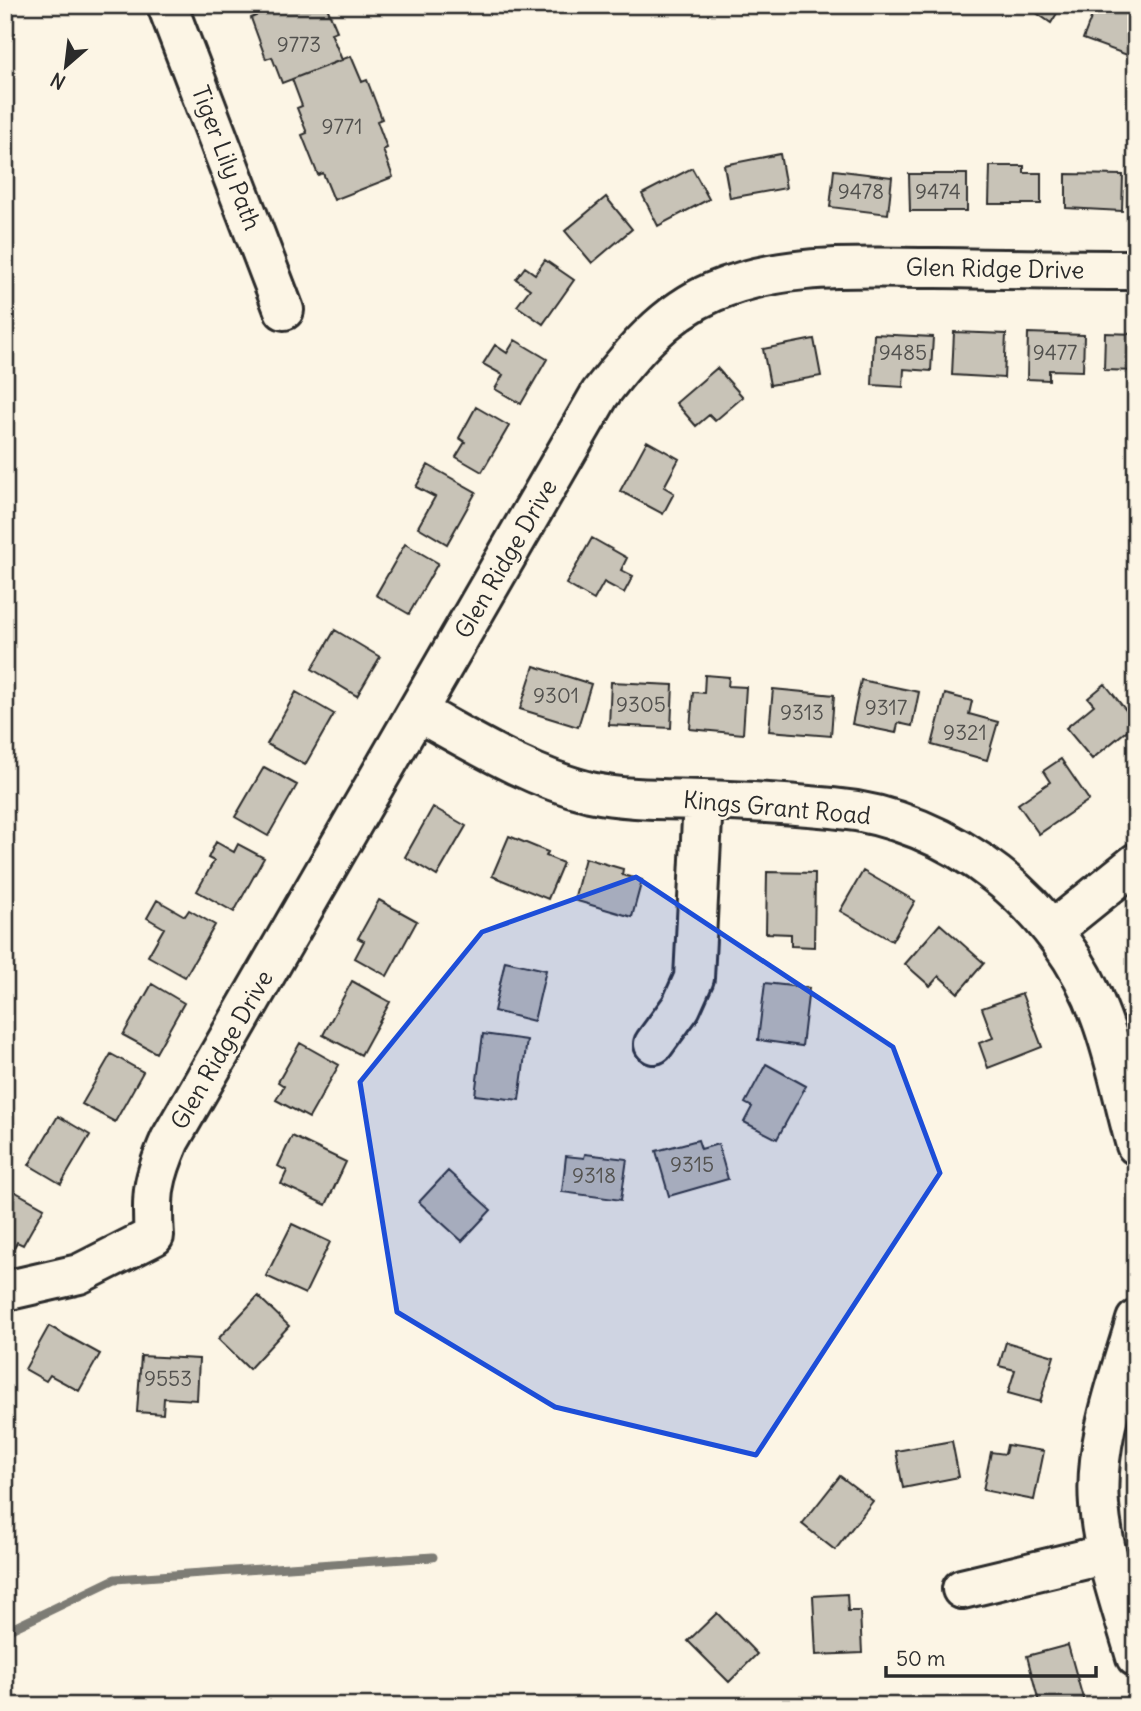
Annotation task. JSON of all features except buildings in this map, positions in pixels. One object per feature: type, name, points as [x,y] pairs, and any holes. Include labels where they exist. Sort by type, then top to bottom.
[{"type":"street","name":"Tiger Lily Path","points":[[167,5],[284,310]]},
{"type":"street","name":"Glen Ridge Drive","points":[[5,1291],[79,1274],[154,1236],[151,1201],[157,1170],[170,1140],[600,394],[634,350],[665,320],[712,292],[761,276],[815,267],[1136,270]]},
{"type":"street","name":"Kings Grant Road","points":[[418,712],[541,775],[589,791],[629,798],[836,808],[886,817],[920,830],[975,859],[1019,893],[1053,930],[1079,970],[1101,1018],[1136,1145]]},
{"type":"street","points":[[654,1044],[681,1007],[694,978],[703,800]]},
{"type":"street","points":[[1053,930],[1136,863]]},
{"type":"street","points":[[1136,1320],[1107,1422],[1100,1463],[1099,1504],[1107,1554],[1136,1657]]},
{"type":"street","points":[[962,1589],[1107,1554]]},
{"type":"highlighted area","points":[[636,877],[893,1047],[940,1173],[756,1455],[555,1407],[397,1312],[360,1082],[482,932]]},
{"type":"waterway","points":[[5,1632],[115,1579],[433,1557]]}]
